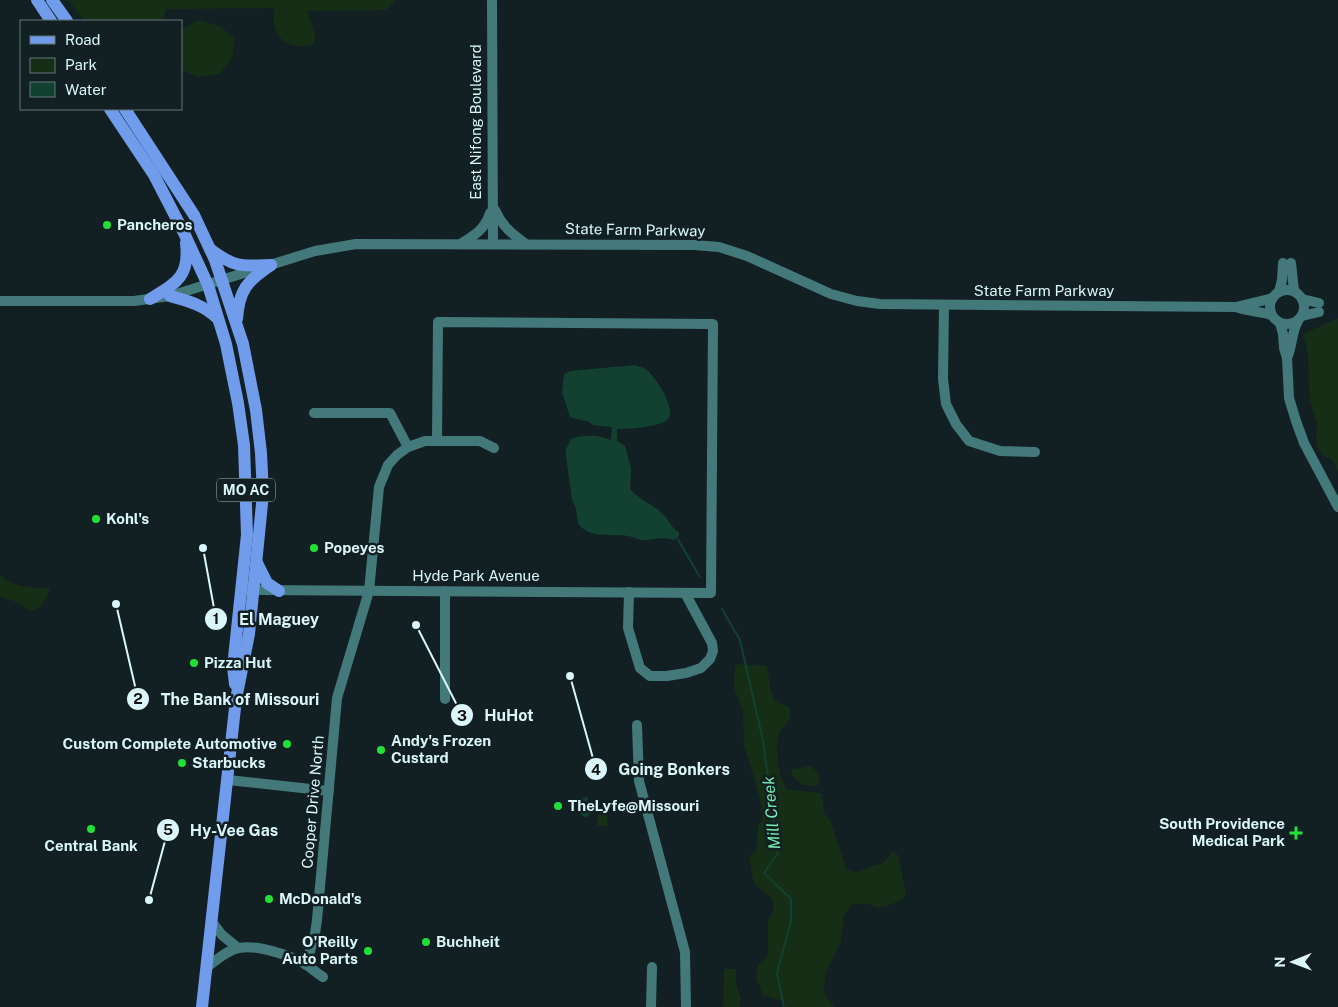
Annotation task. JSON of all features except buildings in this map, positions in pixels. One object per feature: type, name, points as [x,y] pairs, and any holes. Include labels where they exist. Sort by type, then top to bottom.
[{"type":"main road","points":[[37,0],[50,20]]},
{"type":"main road","points":[[52,0],[65,20]]},
{"type":"main road","name":"MO AC","points":[[111,110],[154,175],[208,285],[229,361],[244,445],[247,590],[250,634],[236,699],[202,1007]]},
{"type":"main road","name":"MO AC","points":[[126,110],[194,215],[222,280],[237,324],[250,374],[261,453],[263,494],[256,560],[247,590]]},
{"type":"main road","points":[[150,298],[174,284],[181,275],[186,258],[184,233]]},
{"type":"main road","points":[[210,249],[231,264],[240,266],[270,265]]},
{"type":"main road","points":[[237,324],[240,296],[245,287],[254,276],[270,265]]},
{"type":"main road","points":[[170,296],[200,306],[218,318]]},
{"type":"main road","points":[[256,560],[260,572],[267,583],[279,591]]},
{"type":"street","name":"East Nifong Boulevard","points":[[492,0],[493,244]]},
{"type":"street","points":[[461,244],[478,233],[487,224],[493,205]]},
{"type":"street","points":[[493,205],[506,229],[526,244]]},
{"type":"street","name":"State Farm Parkway","points":[[0,301],[134,300],[170,296],[315,250],[356,244],[694,245],[719,247],[747,256],[831,294],[857,301],[880,304],[1236,307],[1276,295]]},
{"type":"street","points":[[1280,323],[1289,324],[1319,308],[1302,299],[1294,291],[1287,263],[1276,295],[1270,303],[1272,315],[1280,323],[1284,348],[1288,358],[1289,398],[1304,443],[1338,508]]},
{"type":"street","points":[[1276,295],[1289,290],[1294,291]]},
{"type":"street","points":[[1288,358],[1292,347],[1292,331],[1304,311],[1302,299]]},
{"type":"street","points":[[944,305],[943,379],[946,404],[956,424],[969,441],[1000,451],[1034,452]]},
{"type":"street","name":"State Farm Parkway","points":[[1236,307],[1246,311],[1272,315]]},
{"type":"street","name":"Hyde Park Avenue","points":[[247,590],[711,593],[714,324],[438,322],[437,440]]},
{"type":"street","points":[[314,413],[390,412],[408,447],[424,441],[437,440],[480,441],[494,448]]},
{"type":"street","name":"Cooper Drive North","points":[[306,965],[317,920],[337,698],[369,591],[379,487],[388,465],[408,447]]},
{"type":"street","points":[[445,591],[445,699]]},
{"type":"street","points":[[629,592],[628,628],[640,668],[650,676],[686,673],[701,668],[710,659],[713,651],[712,643],[685,593]]},
{"type":"street","points":[[637,726],[639,781],[685,952],[686,1007]]},
{"type":"street","points":[[228,780],[329,791]]},
{"type":"street","points":[[212,922],[222,935],[238,948]]},
{"type":"street","points":[[206,968],[226,953],[238,948],[266,950],[306,965],[323,977]]},
{"type":"street","points":[[651,1007],[652,967]]},
{"type":"green space","points":[[68,0],[394,0],[386,10],[308,11],[315,36],[314,44],[304,46],[288,44],[277,34],[274,26],[275,8],[165,9],[164,20],[83,20]]},
{"type":"green space","points":[[197,20],[220,26],[235,39],[232,58],[220,74],[198,77],[182,70],[182,29]]},
{"type":"green space","points":[[1338,318],[1338,471],[1332,460],[1322,455],[1316,443],[1317,425],[1310,401],[1308,355],[1303,334]]},
{"type":"green space","points":[[0,575],[16,585],[50,589],[41,606],[31,611],[17,602],[0,597]]},
{"type":"green space","points":[[735,664],[767,666],[771,691],[775,701],[790,708],[790,717],[781,731],[777,748],[781,778],[787,789],[822,794],[824,813],[830,820],[846,868],[856,872],[882,863],[891,852],[898,855],[906,893],[903,899],[877,908],[868,904],[852,904],[844,916],[841,942],[826,972],[824,987],[826,996],[834,1007],[785,1007],[786,1004],[783,1001],[762,995],[760,985],[756,980],[758,965],[768,954],[768,920],[773,912],[774,904],[769,896],[754,884],[749,857],[756,851],[758,826],[762,820],[762,814],[761,801],[744,745],[743,711],[734,688]]},
{"type":"green space","points":[[810,766],[818,772],[820,784],[816,786],[804,785],[791,774],[792,770]]},
{"type":"green space","points":[[598,809],[607,809],[607,826],[597,826]]},
{"type":"green space","points":[[724,969],[736,969],[736,982],[741,999],[739,1007],[723,1007]]},
{"type":"water","points":[[635,365],[648,371],[657,382],[668,403],[670,416],[667,420],[651,426],[617,429],[617,441],[625,446],[631,468],[630,489],[665,516],[679,532],[679,536],[674,540],[663,538],[641,540],[628,536],[601,535],[588,532],[578,523],[576,508],[572,500],[566,456],[566,449],[571,439],[580,436],[591,436],[611,440],[612,427],[593,425],[589,422],[570,417],[562,392],[564,374],[570,371]]},
{"type":"water","points":[[586,797],[588,799],[587,806],[591,812],[586,818],[578,812],[579,801]]},
{"type":"waterway","name":"Mill Creek","points":[[677,538],[700,577]]},
{"type":"waterway","name":"Mill Creek","points":[[722,609],[740,640],[763,741],[778,853],[764,873],[791,899],[791,921],[777,973],[784,1007]]},
{"type":"place","name":"Pancheros","points":[[107,225]]},
{"type":"place","name":"Kohl's","points":[[96,519]]},
{"type":"place","name":"El Maguey","points":[[203,548]]},
{"type":"place","name":"Popeyes","points":[[314,548]]},
{"type":"place","name":"The Bank of Missouri","points":[[116,604]]},
{"type":"place","name":"HuHot","points":[[416,625]]},
{"type":"place","name":"Pizza Hut","points":[[194,663]]},
{"type":"place","name":"Going Bonkers","points":[[570,676]]},
{"type":"place","name":"Custom Complete Automotive","points":[[287,744]]},
{"type":"place","name":"Andy's Frozen Custard","points":[[381,750]]},
{"type":"place","name":"Starbucks","points":[[182,763]]},
{"type":"place","name":"TheLyfe@Missouri","points":[[558,806]]},
{"type":"place","name":"Central Bank","points":[[91,829]]},
{"type":"place","name":"South Providence Medical Park","points":[[1296,833]]},
{"type":"place","name":"McDonald's","points":[[269,899]]},
{"type":"place","name":"Hy-Vee Gas","points":[[149,900]]},
{"type":"place","name":"Buchheit","points":[[426,942]]},
{"type":"place","name":"O'Reilly Auto Parts","points":[[368,951]]}]
